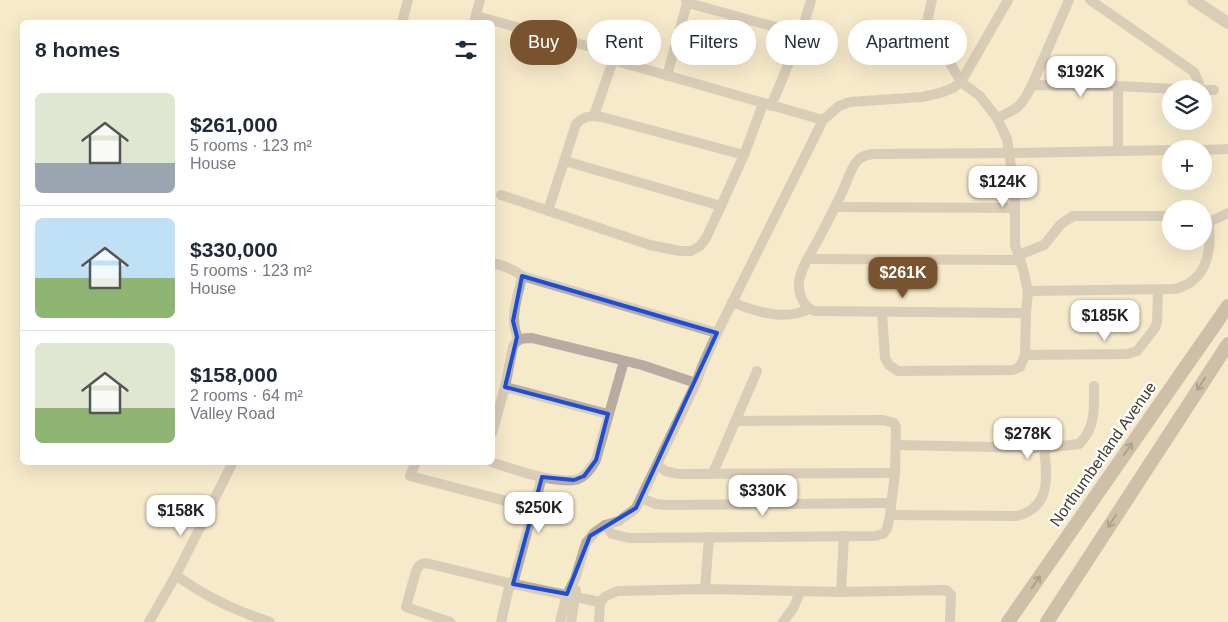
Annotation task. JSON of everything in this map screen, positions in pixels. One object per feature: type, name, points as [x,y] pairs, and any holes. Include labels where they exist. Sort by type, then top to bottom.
[{"type":"main road","name":"Northumberland Avenue","points":[[1008,622],[1228,306]]},
{"type":"main road","points":[[1047,622],[1228,344]]},
{"type":"street","points":[[403,20],[408,0]]},
{"type":"street","points":[[475,19],[480,0]]},
{"type":"street","points":[[805,20],[811,0]]},
{"type":"street","points":[[882,312],[885,358],[888,365],[898,371],[1013,370],[1020,367],[1025,355],[1028,291],[1015,245],[1015,193],[1007,139],[997,118],[980,96],[961,82],[950,62],[927,32],[926,26],[932,0]]},
{"type":"street","points":[[571,622],[572,595],[575,579],[586,543],[590,536],[606,525],[630,514],[636,508],[696,383],[717,333],[823,120],[839,106],[850,102],[922,98],[953,88],[961,82],[1008,0]]},
{"type":"street","points":[[997,118],[1014,111],[1025,101],[1069,0]]},
{"type":"street","points":[[1090,0],[1194,72],[1198,80]]},
{"type":"street","points":[[1193,0],[1228,23]]},
{"type":"street","points":[[667,76],[687,1],[766,24]]},
{"type":"street","points":[[495,24],[587,47]]},
{"type":"street","points":[[594,115],[611,65]]},
{"type":"street","points":[[630,65],[823,120]]},
{"type":"street","points":[[502,195],[650,245],[680,251],[691,251],[700,246],[706,238],[786,65]]},
{"type":"street","points":[[1032,86],[1118,86],[1162,88]]},
{"type":"street","points":[[1118,86],[1118,151]]},
{"type":"street","points":[[548,211],[576,124],[585,117],[594,115],[744,155]]},
{"type":"street","points":[[1212,150],[1228,149]]},
{"type":"street","points":[[1026,313],[814,311],[809,309],[799,293],[799,283],[808,259],[836,208],[852,168],[858,160],[872,154],[1162,150]]},
{"type":"street","points":[[565,161],[721,206]]},
{"type":"street","points":[[836,208],[1015,208]]},
{"type":"street","points":[[1212,217],[1228,212]]},
{"type":"street","points":[[808,259],[1020,258],[1044,245],[1061,224],[1073,216],[1162,216]]},
{"type":"street","points":[[1028,291],[1175,290],[1193,282],[1208,259],[1208,250]]},
{"type":"street","points":[[495,264],[514,270],[522,276],[717,333]]},
{"type":"street","points":[[519,340],[514,331],[513,321],[522,276]]},
{"type":"street","points":[[1025,355],[1127,354],[1137,351],[1155,328],[1157,322],[1158,290]]},
{"type":"street","points":[[732,302],[755,311],[782,315],[799,314],[809,309]]},
{"type":"street","points":[[495,423],[506,387],[513,347],[515,342],[519,340],[532,338],[649,367],[696,383]]},
{"type":"street","points":[[495,463],[542,477],[574,480],[584,476],[592,468],[596,460],[624,361]]},
{"type":"street","points":[[713,474],[757,371]]},
{"type":"street","points":[[896,445],[1044,448],[1079,444],[1093,421],[1094,386]]},
{"type":"street","points":[[506,387],[608,414]]},
{"type":"street","points":[[606,525],[612,534],[624,538],[875,536],[883,534],[887,529],[895,473],[896,445],[896,427],[890,421],[736,421]]},
{"type":"street","points":[[890,515],[1018,516],[1028,513],[1042,496],[1046,486],[1044,448]]},
{"type":"street","points":[[149,622],[176,575],[231,465]]},
{"type":"street","points":[[415,465],[410,476],[533,508]]},
{"type":"street","points":[[658,465],[671,474],[802,475],[895,473]]},
{"type":"street","points":[[501,622],[542,477]]},
{"type":"street","points":[[641,498],[656,504],[666,505],[890,503]]},
{"type":"street","points":[[841,592],[844,536]]},
{"type":"street","points":[[705,589],[709,537]]},
{"type":"street","points":[[450,622],[406,608],[416,571],[421,564],[435,565],[512,584],[600,602]]},
{"type":"street","points":[[176,575],[199,592],[249,615],[270,622]]},
{"type":"street","points":[[599,622],[600,602],[606,596],[618,591],[705,589],[800,592],[946,590],[951,595],[950,622]]},
{"type":"street","points":[[783,622],[794,607],[800,592]]},
{"type":"street","points":[[560,622],[572,595]]},
{"type":"highlighted area","points":[[522,276],[717,333],[636,508],[590,536],[567,594],[513,584],[542,477],[574,480],[584,476],[596,460],[608,414],[505,387],[517,337],[513,321]]}]
